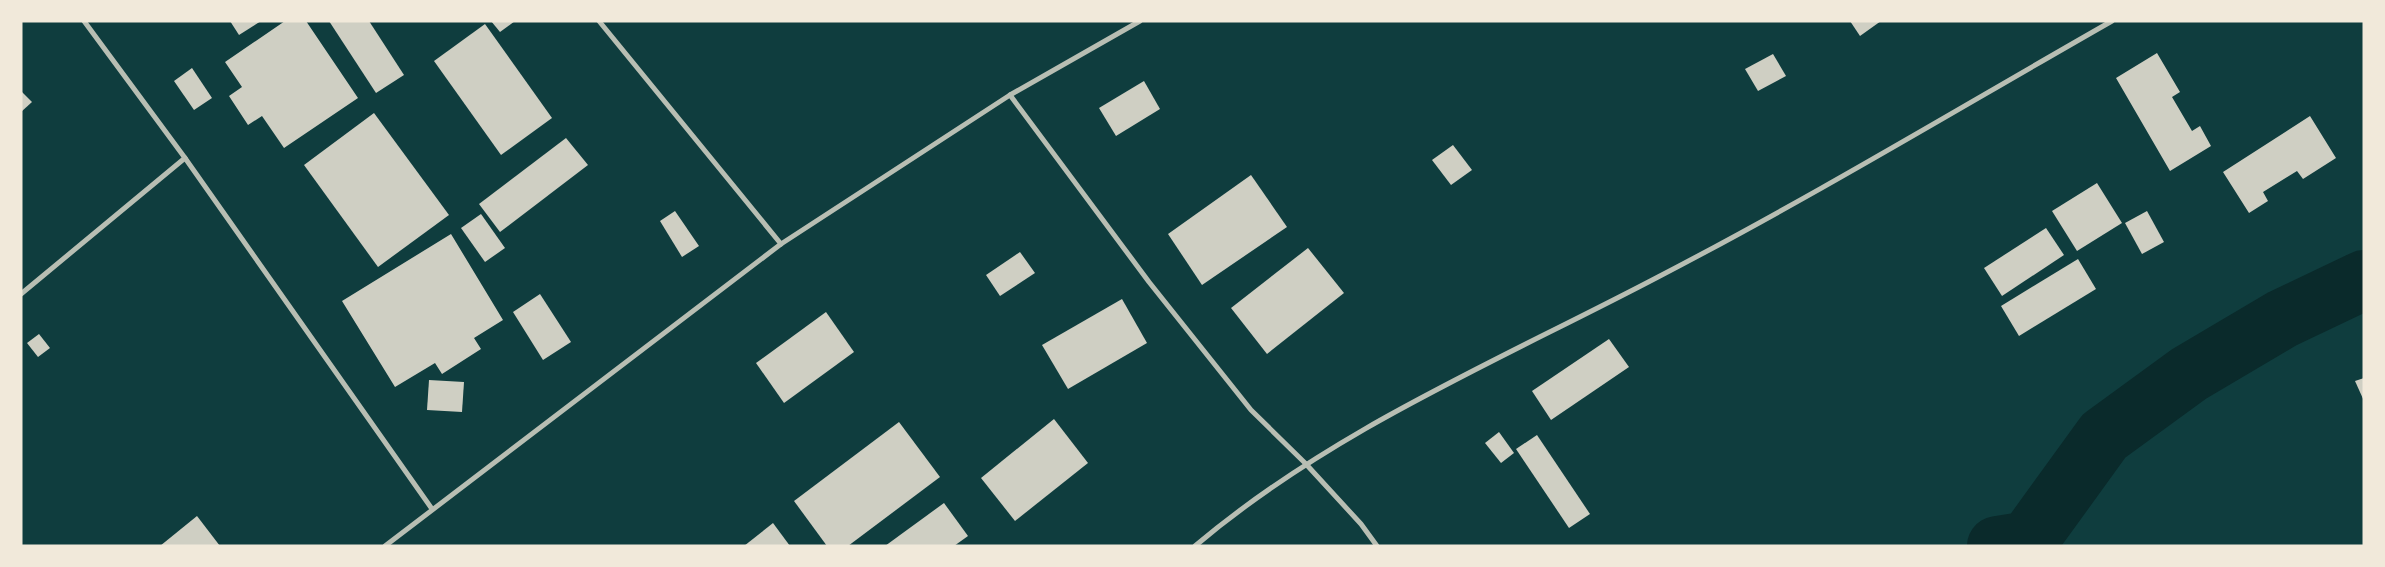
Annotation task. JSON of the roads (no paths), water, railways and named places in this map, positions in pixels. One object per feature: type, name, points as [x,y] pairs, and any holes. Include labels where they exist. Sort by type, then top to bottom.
[{"type":"street","points":[[84,21],[185,158],[432,509]]},
{"type":"street","points":[[599,21],[781,244]]},
{"type":"street","points":[[386,546],[781,244],[1010,96],[1140,21]]},
{"type":"street","points":[[1195,546],[1232,515],[1305,463],[1475,369],[1587,315],[1720,245],[2112,21]]},
{"type":"street","points":[[1010,96],[1149,282],[1227,380],[1252,410],[1305,463],[1361,524],[1377,546]]},
{"type":"street","points":[[21,294],[185,158]]},
{"type":"waterway","points":[[1997,546],[2028,541],[2104,436],[2189,374],[2282,319],[2364,280]]}]
